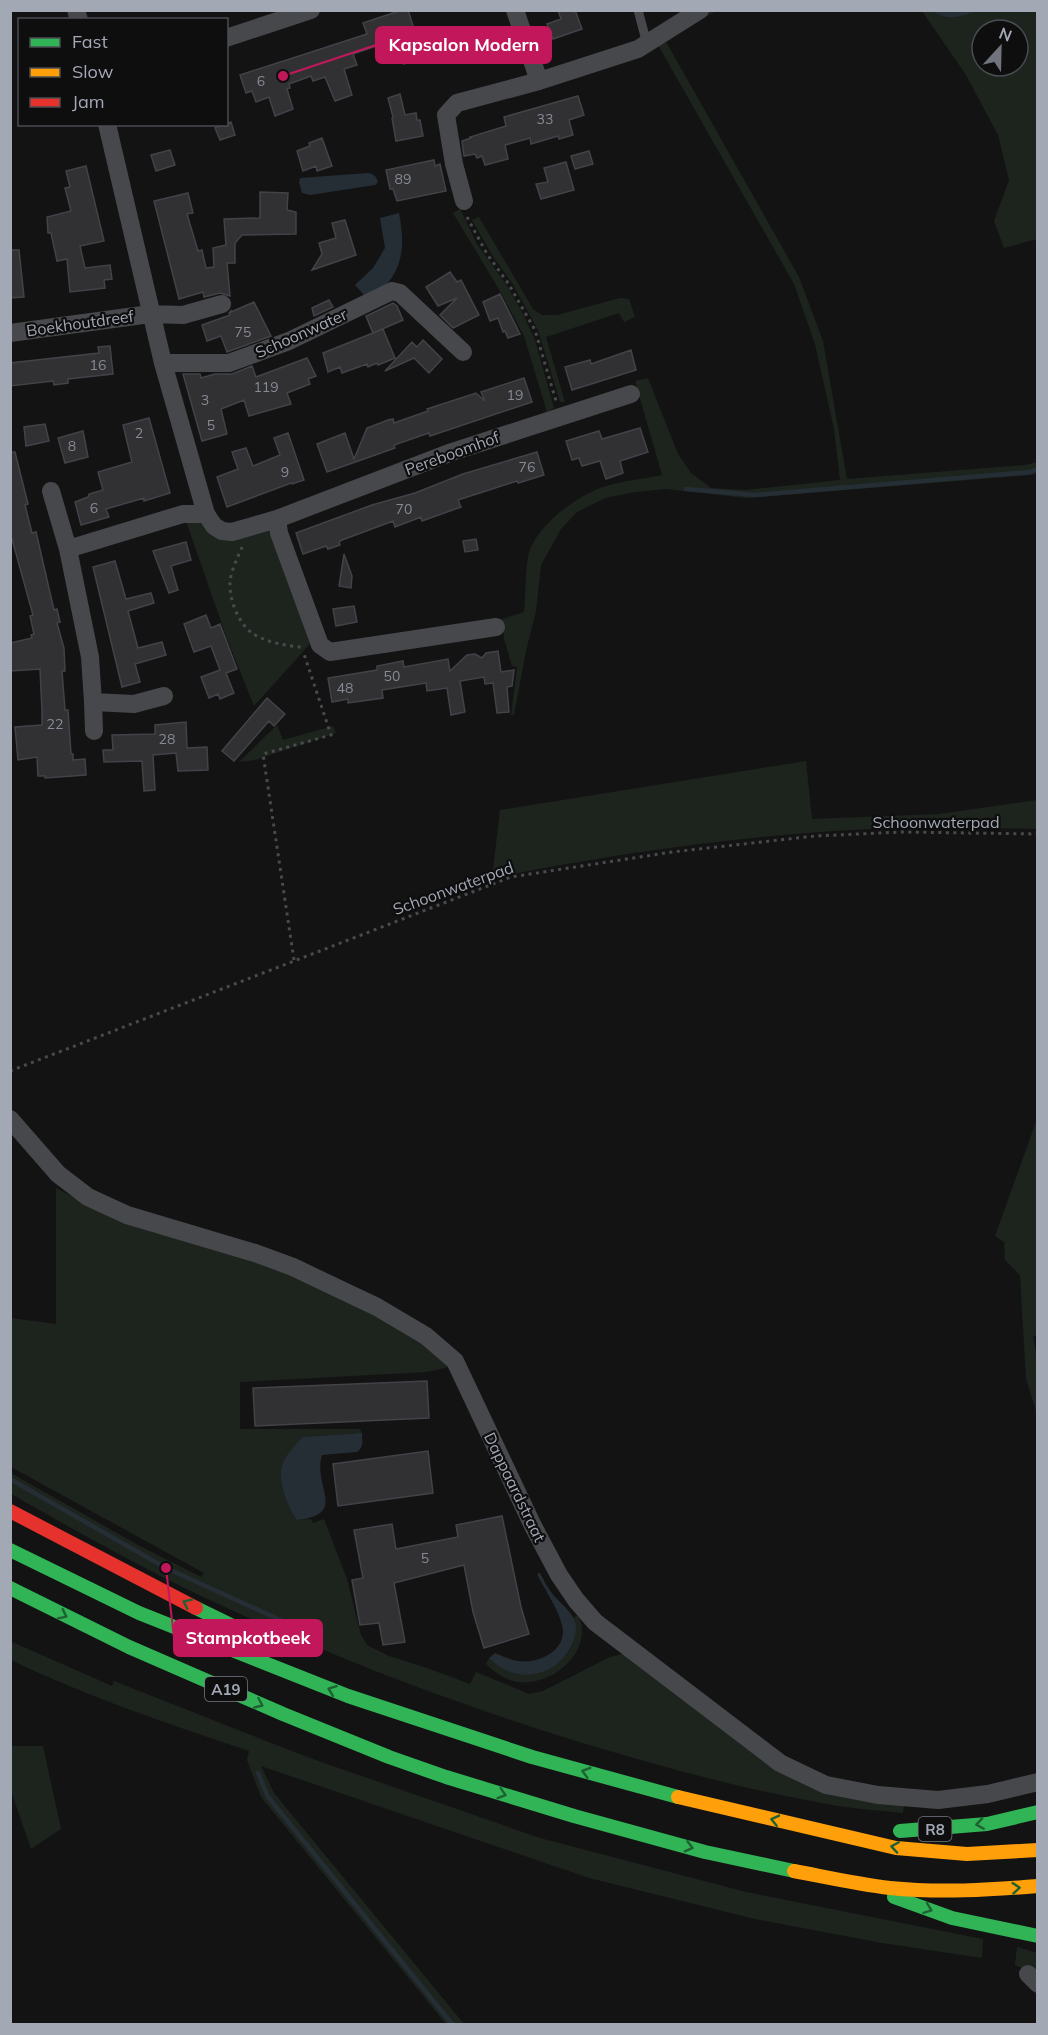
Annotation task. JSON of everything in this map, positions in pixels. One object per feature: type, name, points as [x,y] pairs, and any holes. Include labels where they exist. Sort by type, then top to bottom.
[{"type":"highway","points":[[10,1511],[153,1587],[283,1650]]},
{"type":"highway","name":"A19","points":[[10,1550],[139,1612],[348,1696],[553,1763],[672,1796],[896,1848],[967,1854],[1038,1850]]},
{"type":"highway","name":"A19","points":[[10,1588],[129,1647],[272,1709],[389,1757],[446,1777],[574,1816],[705,1852],[853,1883]]},
{"type":"highway","points":[[330,1673],[407,1716]]},
{"type":"highway","name":"R8","points":[[831,1834],[959,1828],[1019,1818],[1038,1812]]},
{"type":"highway","points":[[853,1883],[892,1888],[974,1891],[1038,1886]]},
{"type":"highway","points":[[853,1883],[952,1918],[1038,1936]]},
{"type":"street","points":[[228,37],[311,10]]},
{"type":"street","points":[[515,10],[539,81]]},
{"type":"street","points":[[464,201],[454,164],[446,115],[457,103],[539,81],[638,50],[700,10]]},
{"type":"street","points":[[68,549],[183,514],[206,514],[150,314],[107,126]]},
{"type":"street","name":"Schoonwater","points":[[163,363],[229,363],[289,341],[392,291],[400,293],[463,352]]},
{"type":"street","points":[[150,314],[183,315],[222,304]]},
{"type":"street","name":"Boekhoutdreef","points":[[10,333],[150,314]]},
{"type":"street","name":"Pereboomhof","points":[[206,514],[214,526],[222,531],[232,532],[277,519],[452,452],[631,394]]},
{"type":"street","points":[[51,491],[68,549],[90,657],[94,731]]},
{"type":"street","points":[[277,519],[279,533],[320,645],[330,652],[496,627]]},
{"type":"street","points":[[93,702],[134,704],[164,696]]},
{"type":"street","name":"Dappaardstraat","points":[[10,1119],[58,1174],[88,1197],[127,1215],[255,1253],[293,1267],[377,1307],[426,1336],[455,1361],[533,1526],[559,1575],[576,1600],[595,1622],[780,1763],[826,1785],[878,1795],[938,1800],[988,1794],[1038,1782]]},
{"type":"lane","points":[[639,10],[647,44]]},
{"type":"path","points":[[464,201],[468,221],[535,330],[561,415]]},
{"type":"path","points":[[244,543],[230,583],[234,606],[251,632],[265,639],[302,647],[331,735],[263,753],[294,960]]},
{"type":"path","name":"Schoonwaterpad","points":[[10,1071],[510,878],[672,852],[814,836],[902,832],[1038,834]]},
{"type":"shaded area","points":[[706,11],[716,11],[665,40]]},
{"type":"shaded area","points":[[922,11],[1037,11],[1037,239],[1004,248],[994,221],[1009,180],[998,135],[966,75]]},
{"type":"shaded area","points":[[933,11],[977,11],[949,17]]},
{"type":"shaded area","points":[[665,40],[799,277],[823,341],[847,479],[1025,465],[1037,462],[1037,473],[746,498],[666,489],[605,498],[577,512],[561,529],[541,565],[536,611],[514,715],[511,715],[517,667],[512,666],[504,639],[502,619],[524,612],[528,557],[538,535],[557,514],[592,492],[617,483],[662,475],[635,381],[648,378],[678,454],[691,473],[711,488],[746,490],[840,480],[834,429],[815,344],[794,284],[658,45]]},
{"type":"shaded area","points":[[368,173],[376,178],[378,182],[375,185],[310,195],[302,193],[299,182],[300,178]]},
{"type":"shaded area","points":[[460,209],[477,244],[508,287],[535,340],[554,408],[547,412],[524,336],[453,213]]},
{"type":"shaded area","points":[[399,213],[402,251],[397,269],[384,287],[366,297],[355,285],[373,268],[385,248],[380,218]]},
{"type":"shaded area","points":[[479,217],[533,309],[542,315],[557,315],[620,298],[629,299],[635,317],[624,322],[619,313],[546,337],[565,402],[560,402],[538,330],[512,283],[472,220]]},
{"type":"shaded area","points":[[186,521],[198,521],[215,534],[264,528],[270,531],[310,644],[254,706],[226,636]]},
{"type":"shaded area","points":[[277,725],[283,740],[333,726],[336,733],[255,760],[239,762]]},
{"type":"shaded area","points":[[806,761],[812,819],[939,814],[1037,800],[1037,829],[910,827],[792,834],[641,852],[492,878],[500,810]]},
{"type":"shaded area","points":[[1037,1119],[1038,1335],[1033,1336],[1038,1365],[1037,1414],[1026,1379],[1020,1275],[1005,1260],[1004,1242],[995,1236]]},
{"type":"shaded area","points":[[56,1188],[94,1208],[260,1261],[337,1293],[428,1346],[449,1367],[427,1372],[240,1382],[240,1429],[360,1429],[362,1433],[302,1437],[283,1462],[281,1478],[287,1501],[297,1520],[311,1519],[313,1523],[324,1519],[347,1579],[361,1635],[367,1645],[389,1656],[470,1684],[476,1672],[529,1694],[543,1691],[610,1657],[622,1654],[630,1656],[777,1768],[904,1806],[903,1813],[827,1804],[700,1776],[576,1741],[433,1693],[292,1637],[201,1596],[11,1494],[11,1473],[138,1545],[201,1577],[204,1573],[11,1467],[11,1318],[56,1324]]},
{"type":"shaded area","points":[[362,1433],[362,1446],[357,1452],[322,1455],[320,1466],[325,1505],[321,1512],[313,1517],[297,1520],[287,1502],[281,1479],[283,1461],[288,1454],[302,1437]]},
{"type":"shaded area","points":[[540,1573],[546,1585],[575,1621],[575,1634],[570,1649],[557,1664],[538,1673],[517,1674],[498,1666],[489,1658],[495,1653],[518,1661],[533,1661],[554,1651],[562,1638],[562,1623],[537,1574]]},
{"type":"shaded area","points":[[578,1615],[582,1628],[577,1650],[571,1660],[552,1675],[541,1680],[518,1682],[501,1676],[486,1664],[489,1658],[502,1668],[517,1673],[533,1673],[548,1669],[561,1661],[570,1649],[574,1635],[573,1618]]},
{"type":"shaded area","points":[[10,1641],[112,1686],[114,1681],[307,1757],[540,1838],[746,1892],[983,1939],[982,1958],[882,1943],[755,1919],[589,1878],[261,1766],[274,1793],[464,2024],[446,2024],[261,1797],[247,1760],[249,1751],[128,1709],[11,1660]]},
{"type":"shaded area","points":[[11,1746],[43,1746],[61,1829],[31,1849],[11,1791]]},
{"type":"shaded area","points":[[1017,1947],[1037,1953],[1037,1975],[1015,1965]]},
{"type":"building","points":[[408,10],[423,57],[404,64],[401,55],[390,58],[385,43],[353,54],[357,65],[344,69],[352,95],[335,101],[325,77],[313,81],[311,76],[289,84],[290,88],[287,89],[293,109],[275,116],[269,97],[256,102],[252,91],[246,93],[240,75],[367,34],[363,23]]},
{"type":"building","points":[[558,10],[575,10],[582,29],[553,39],[547,24],[561,19]]},
{"type":"building","points":[[400,94],[405,115],[416,113],[423,136],[396,141],[388,98]]},
{"type":"building","points":[[578,96],[584,115],[569,120],[573,135],[559,139],[558,136],[531,144],[530,138],[505,145],[508,159],[485,165],[482,156],[477,158],[475,154],[464,156],[462,141],[506,126],[504,117]]},
{"type":"building","points":[[231,122],[235,135],[220,140],[215,128],[228,126]]},
{"type":"building","points":[[322,138],[332,166],[317,171],[316,166],[303,171],[297,151]]},
{"type":"building","points":[[170,150],[175,165],[156,171],[151,155]]},
{"type":"building","points":[[589,151],[593,164],[575,169],[571,156]]},
{"type":"building","points":[[434,160],[435,166],[440,164],[446,191],[397,201],[393,189],[390,189],[386,170]]},
{"type":"building","points":[[566,162],[574,190],[541,199],[536,184],[548,182],[544,168]]},
{"type":"building","points":[[86,166],[104,241],[80,246],[85,268],[110,265],[112,279],[104,280],[105,288],[70,292],[67,259],[57,261],[51,233],[48,233],[47,217],[71,211],[65,188],[70,187],[66,171]]},
{"type":"building","points":[[260,192],[288,193],[287,210],[296,212],[296,234],[242,235],[235,243],[235,263],[227,263],[230,296],[220,293],[204,297],[203,292],[179,299],[154,201],[188,193],[193,213],[187,214],[198,251],[202,250],[206,268],[214,267],[213,248],[226,245],[224,219],[260,218]]},
{"type":"building","points":[[345,220],[356,255],[312,270],[322,254],[319,243],[336,238],[332,223]]},
{"type":"building","points":[[10,250],[19,250],[24,297],[10,298]]},
{"type":"building","points":[[450,272],[457,282],[461,280],[479,315],[453,328],[440,315],[457,298],[438,306],[426,287]]},
{"type":"building","points":[[500,294],[520,334],[508,338],[498,318],[490,321],[483,302]]},
{"type":"building","points":[[329,300],[333,307],[314,316],[312,308]]},
{"type":"building","points":[[254,302],[271,336],[227,352],[221,336],[207,341],[202,325],[230,315],[231,311]]},
{"type":"building","points":[[393,303],[397,306],[403,320],[373,333],[366,316]]},
{"type":"building","points":[[383,329],[395,358],[378,365],[377,363],[368,367],[367,364],[342,373],[340,367],[328,372],[323,353]]},
{"type":"building","points":[[423,340],[442,359],[429,373],[414,358],[385,371],[412,342],[417,347]]},
{"type":"building","points":[[110,346],[113,374],[68,379],[68,383],[54,385],[53,381],[10,386],[10,363],[99,353],[98,347]]},
{"type":"building","points":[[631,350],[636,370],[572,390],[565,367],[590,360],[591,364]]},
{"type":"building","points":[[307,358],[316,376],[308,379],[310,384],[287,393],[291,404],[249,416],[244,400],[221,409],[227,434],[202,441],[183,374],[200,374],[201,378],[215,374],[232,374],[252,366],[256,377]]},
{"type":"building","points":[[524,378],[532,402],[430,436],[429,433],[420,436],[394,445],[395,448],[327,472],[317,444],[345,433],[354,459],[367,428],[393,419],[394,423],[428,411],[427,409],[476,393],[485,401],[481,392]]},
{"type":"building","points":[[149,418],[170,493],[106,509],[109,517],[81,525],[75,502],[88,497],[89,494],[103,490],[98,472],[132,462],[123,425]]},
{"type":"building","points":[[45,424],[49,441],[26,446],[24,427]]},
{"type":"building","points":[[640,428],[648,452],[620,461],[623,473],[606,479],[600,461],[582,466],[579,458],[572,460],[566,441],[599,431],[602,439]]},
{"type":"building","points":[[83,431],[88,457],[65,463],[58,438]]},
{"type":"building","points":[[288,433],[304,480],[227,507],[217,477],[238,469],[232,452],[246,448],[253,466],[280,455],[274,438]]},
{"type":"building","points":[[10,452],[15,452],[28,504],[25,505],[32,533],[36,532],[54,610],[57,609],[60,622],[57,623],[64,648],[65,671],[62,671],[71,754],[73,754],[73,760],[85,759],[86,775],[45,778],[45,776],[38,776],[37,757],[18,760],[15,727],[42,725],[42,711],[40,669],[10,671],[10,643],[32,638],[31,635],[34,634],[30,616],[33,615],[10,532]]},
{"type":"building","points":[[537,452],[544,475],[458,500],[461,507],[422,521],[421,517],[395,527],[393,521],[342,540],[339,542],[340,545],[328,549],[326,546],[303,554],[296,533],[372,505],[415,493],[463,474]]},
{"type":"building","points":[[476,539],[478,550],[465,552],[463,541]]},
{"type":"building","points":[[186,542],[191,560],[171,566],[178,590],[169,593],[153,551]]},
{"type":"building","points":[[344,554],[352,576],[351,588],[339,586]]},
{"type":"building","points":[[115,561],[126,599],[151,593],[154,603],[128,611],[138,648],[162,642],[166,655],[135,664],[140,682],[122,687],[93,567]]},
{"type":"building","points":[[354,606],[357,622],[336,626],[333,609]]},
{"type":"building","points":[[206,615],[211,628],[220,624],[237,669],[226,673],[234,693],[220,699],[218,694],[209,698],[201,677],[220,670],[211,646],[194,652],[184,624]]},
{"type":"building","points":[[498,651],[501,672],[514,670],[512,686],[507,687],[509,712],[497,713],[493,683],[485,684],[484,677],[460,681],[465,712],[451,715],[447,688],[427,691],[426,683],[382,690],[383,698],[348,703],[348,699],[332,702],[328,678],[377,670],[377,666],[403,661],[404,667],[448,659],[450,671],[467,655],[475,654],[482,658],[486,653]]},
{"type":"building","points":[[267,698],[285,714],[274,726],[269,721],[234,761],[222,751]]},
{"type":"building","points":[[186,722],[187,748],[207,747],[208,770],[178,771],[176,753],[153,755],[155,790],[144,791],[142,761],[104,762],[103,750],[113,750],[112,735],[155,734],[155,725]]},
{"type":"building","points":[[427,1381],[429,1418],[255,1426],[253,1388]]},
{"type":"building","points":[[428,1451],[433,1493],[338,1506],[333,1464]]},
{"type":"building","points":[[502,1516],[529,1634],[484,1648],[473,1612],[464,1565],[394,1583],[405,1642],[383,1645],[379,1623],[360,1625],[352,1580],[363,1578],[354,1530],[392,1524],[396,1549],[458,1537],[456,1525]]},
{"type":"waterway","points":[[686,489],[755,495],[1030,472],[1038,469]]},
{"type":"waterway","points":[[10,1479],[166,1568],[287,1623]]},
{"type":"waterway","points":[[258,1773],[268,1797],[452,2024]]},
{"type":"traffic: fast","points":[[10,1550],[139,1613],[348,1696],[532,1757],[678,1797]]},
{"type":"traffic: fast","points":[[10,1588],[129,1647],[389,1757],[574,1816],[705,1852],[794,1871]]},
{"type":"traffic: fast","points":[[196,1608],[270,1644]]},
{"type":"traffic: fast","points":[[900,1831],[987,1824],[1038,1812]]},
{"type":"traffic: fast","points":[[894,1897],[952,1918],[1038,1936]]},
{"type":"traffic: slow","points":[[678,1797],[896,1848],[967,1854],[1038,1850]]},
{"type":"traffic: slow","points":[[794,1871],[866,1885],[908,1890],[1001,1889],[1038,1886]]},
{"type":"traffic: jam","points":[[10,1511],[196,1608]]},
{"type":"place","name":"Kapsalon Modern","points":[[283,76]]},
{"type":"place","name":"Stampkotbeek","points":[[166,1568]]}]
